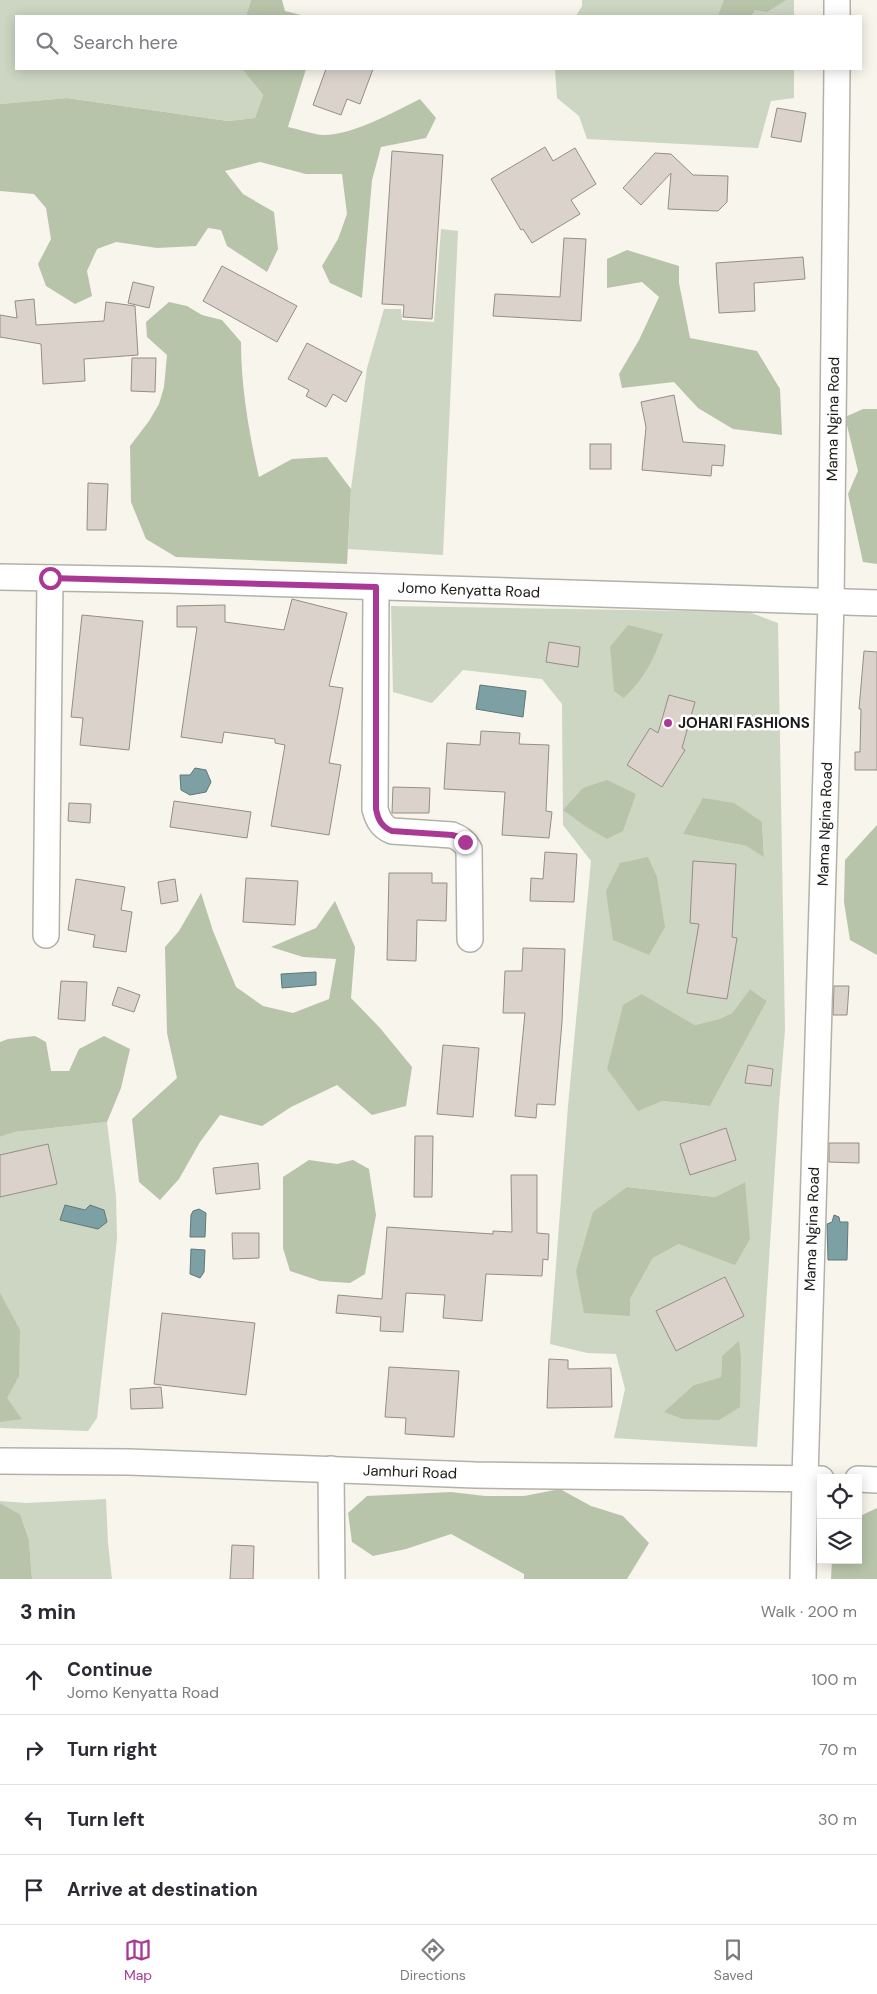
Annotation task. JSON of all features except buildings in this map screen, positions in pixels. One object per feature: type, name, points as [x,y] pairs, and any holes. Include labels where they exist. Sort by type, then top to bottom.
[{"type":"street","points":[[837,0],[837,15]]},
{"type":"street","name":"Mama Ngina Road","points":[[803,1579],[813,1478],[832,602],[837,70]]},
{"type":"street","name":"Jomo Kenyatta Road","points":[[0,577],[877,603]]},
{"type":"street","points":[[46,934],[50,578]]},
{"type":"street","points":[[376,587],[377,816],[385,828],[392,831],[452,835],[459,837],[465,842],[469,849],[470,939]]},
{"type":"street","name":"Jamhuri Road","points":[[0,1460],[129,1462],[475,1475],[813,1478]]},
{"type":"street","points":[[331,1469],[332,1579]]},
{"type":"street","points":[[862,1479],[877,1480]]},
{"type":"green space","points":[[0,0],[251,0],[246,15],[15,15],[15,70],[243,70],[263,95],[255,118],[228,121],[67,98],[0,104]]},
{"type":"green space","points":[[251,0],[282,0],[285,11],[301,15],[246,15]]},
{"type":"green space","points":[[582,0],[794,0],[794,15],[577,15],[582,6]]},
{"type":"green space","points":[[724,0],[786,0],[767,12],[755,10],[752,15],[718,15]]},
{"type":"green space","points":[[243,70],[306,70],[288,127],[309,133],[322,135],[346,132],[420,99],[436,118],[426,138],[381,147],[372,180],[362,298],[330,283],[322,266],[338,239],[347,214],[342,174],[306,174],[260,162],[225,171],[243,194],[274,212],[278,249],[267,272],[227,246],[221,230],[208,228],[196,246],[157,248],[116,242],[97,249],[87,271],[92,296],[75,304],[46,286],[38,264],[51,239],[46,208],[34,194],[0,191],[0,104],[67,98],[228,121],[255,118],[263,95]]},
{"type":"green space","points":[[555,70],[794,70],[794,98],[771,101],[758,148],[587,139],[579,116],[557,98]]},
{"type":"green space","points":[[441,229],[458,231],[443,555],[348,549],[351,489],[367,368],[384,309],[401,309],[402,320],[434,322]]},
{"type":"green space","points":[[627,250],[679,266],[679,283],[690,338],[757,351],[780,389],[782,435],[733,429],[698,408],[674,382],[622,388],[619,374],[639,340],[659,297],[642,282],[607,288],[607,259]]},
{"type":"green space","points":[[169,302],[187,306],[202,315],[222,320],[241,342],[246,410],[259,477],[292,459],[327,457],[351,489],[347,564],[176,557],[146,539],[131,502],[130,446],[159,404],[164,387],[167,355],[147,337],[146,322]]},
{"type":"green space","points":[[863,409],[877,409],[877,564],[863,562],[848,494],[858,471],[845,417]]},
{"type":"green space","points":[[391,606],[749,612],[778,623],[785,1030],[757,1447],[614,1438],[625,1389],[616,1354],[587,1353],[550,1344],[568,1106],[591,861],[563,825],[562,704],[542,679],[463,670],[432,703],[393,692]],"holes":[[[762,822],[764,856],[746,846],[684,834]],[[750,989],[767,1001],[710,1106],[662,1101],[642,994],[695,1025],[719,1019],[732,1013]],[[745,1182],[679,1244],[653,1258],[630,1299],[627,1187],[715,1197]],[[722,1356],[740,1407],[694,1385],[721,1377]]]},
{"type":"green space","points":[[628,625],[663,634],[648,668],[638,683],[624,698],[614,691],[610,647]]},
{"type":"green space","points":[[607,780],[636,794],[623,831],[607,839],[563,810],[583,788]]},
{"type":"green space","points":[[703,798],[734,803],[762,822],[764,857],[746,846],[683,834]]},
{"type":"green space","points":[[877,825],[877,955],[850,940],[844,902],[845,860]]},
{"type":"green space","points":[[648,857],[657,877],[665,927],[649,955],[613,940],[606,891],[620,863]]},
{"type":"green space","points":[[201,893],[213,931],[236,987],[263,1006],[293,1013],[329,999],[336,959],[303,957],[271,947],[316,928],[335,901],[355,947],[351,998],[380,1028],[412,1067],[406,1106],[372,1115],[337,1085],[291,1107],[262,1126],[220,1115],[200,1142],[179,1179],[160,1200],[139,1182],[132,1119],[177,1078],[167,1033],[165,947],[179,931]]},
{"type":"green space","points":[[750,989],[767,1001],[710,1106],[662,1101],[638,1111],[607,1069],[623,1005],[642,994],[695,1025],[719,1019],[732,1013]]},
{"type":"green space","points":[[35,1036],[46,1042],[51,1071],[69,1071],[79,1049],[104,1036],[130,1049],[121,1088],[107,1122],[15,1132],[0,1137],[0,1042],[8,1039]]},
{"type":"green space","points":[[107,1122],[116,1196],[117,1239],[97,1418],[88,1431],[0,1428],[0,1137],[15,1132]]},
{"type":"green space","points":[[309,1160],[337,1164],[353,1160],[369,1169],[376,1215],[365,1274],[350,1283],[320,1281],[290,1271],[283,1248],[283,1177]]},
{"type":"green space","points":[[745,1182],[750,1239],[735,1265],[679,1244],[653,1258],[630,1299],[630,1316],[584,1313],[576,1271],[593,1212],[627,1187],[715,1197]]},
{"type":"green space","points":[[0,1293],[20,1330],[19,1376],[7,1398],[22,1419],[0,1422]]},
{"type":"green space","points":[[739,1341],[741,1358],[740,1407],[719,1420],[683,1419],[664,1412],[694,1385],[721,1377],[722,1356]]},
{"type":"green space","points":[[560,1489],[591,1506],[623,1516],[649,1543],[627,1579],[524,1579],[524,1574],[451,1534],[406,1549],[373,1556],[352,1542],[348,1513],[367,1496],[451,1492],[485,1496],[524,1496]]},
{"type":"green space","points":[[106,1499],[112,1579],[32,1579],[29,1540],[20,1514],[0,1503],[0,1501],[26,1503]]},
{"type":"green space","points":[[0,1503],[20,1514],[29,1540],[32,1579],[0,1579]]},
{"type":"green space","points":[[877,1508],[877,1579],[831,1579],[832,1564],[862,1564],[862,1515]]},
{"type":"water","points":[[480,685],[526,691],[523,717],[476,709]]},
{"type":"water","points":[[195,768],[206,770],[211,782],[206,792],[190,795],[181,790],[180,775],[190,775]]},
{"type":"water","points":[[316,972],[316,985],[282,988],[281,974]]},
{"type":"water","points":[[65,1205],[85,1210],[90,1205],[104,1210],[107,1222],[98,1229],[60,1220]]},
{"type":"water","points":[[199,1209],[206,1213],[205,1237],[190,1237],[191,1215],[193,1211]]},
{"type":"water","points":[[834,1215],[839,1217],[840,1222],[848,1222],[847,1260],[828,1260],[827,1224],[832,1222]]},
{"type":"water","points":[[191,1249],[205,1250],[204,1272],[200,1278],[190,1274]]},
{"type":"place","name":"JOHARI FASHIONS","points":[[668,723]]},
{"type":"route","points":[[50,578],[376,587],[377,816],[385,828],[392,831],[452,835],[459,837],[465,842]]}]
